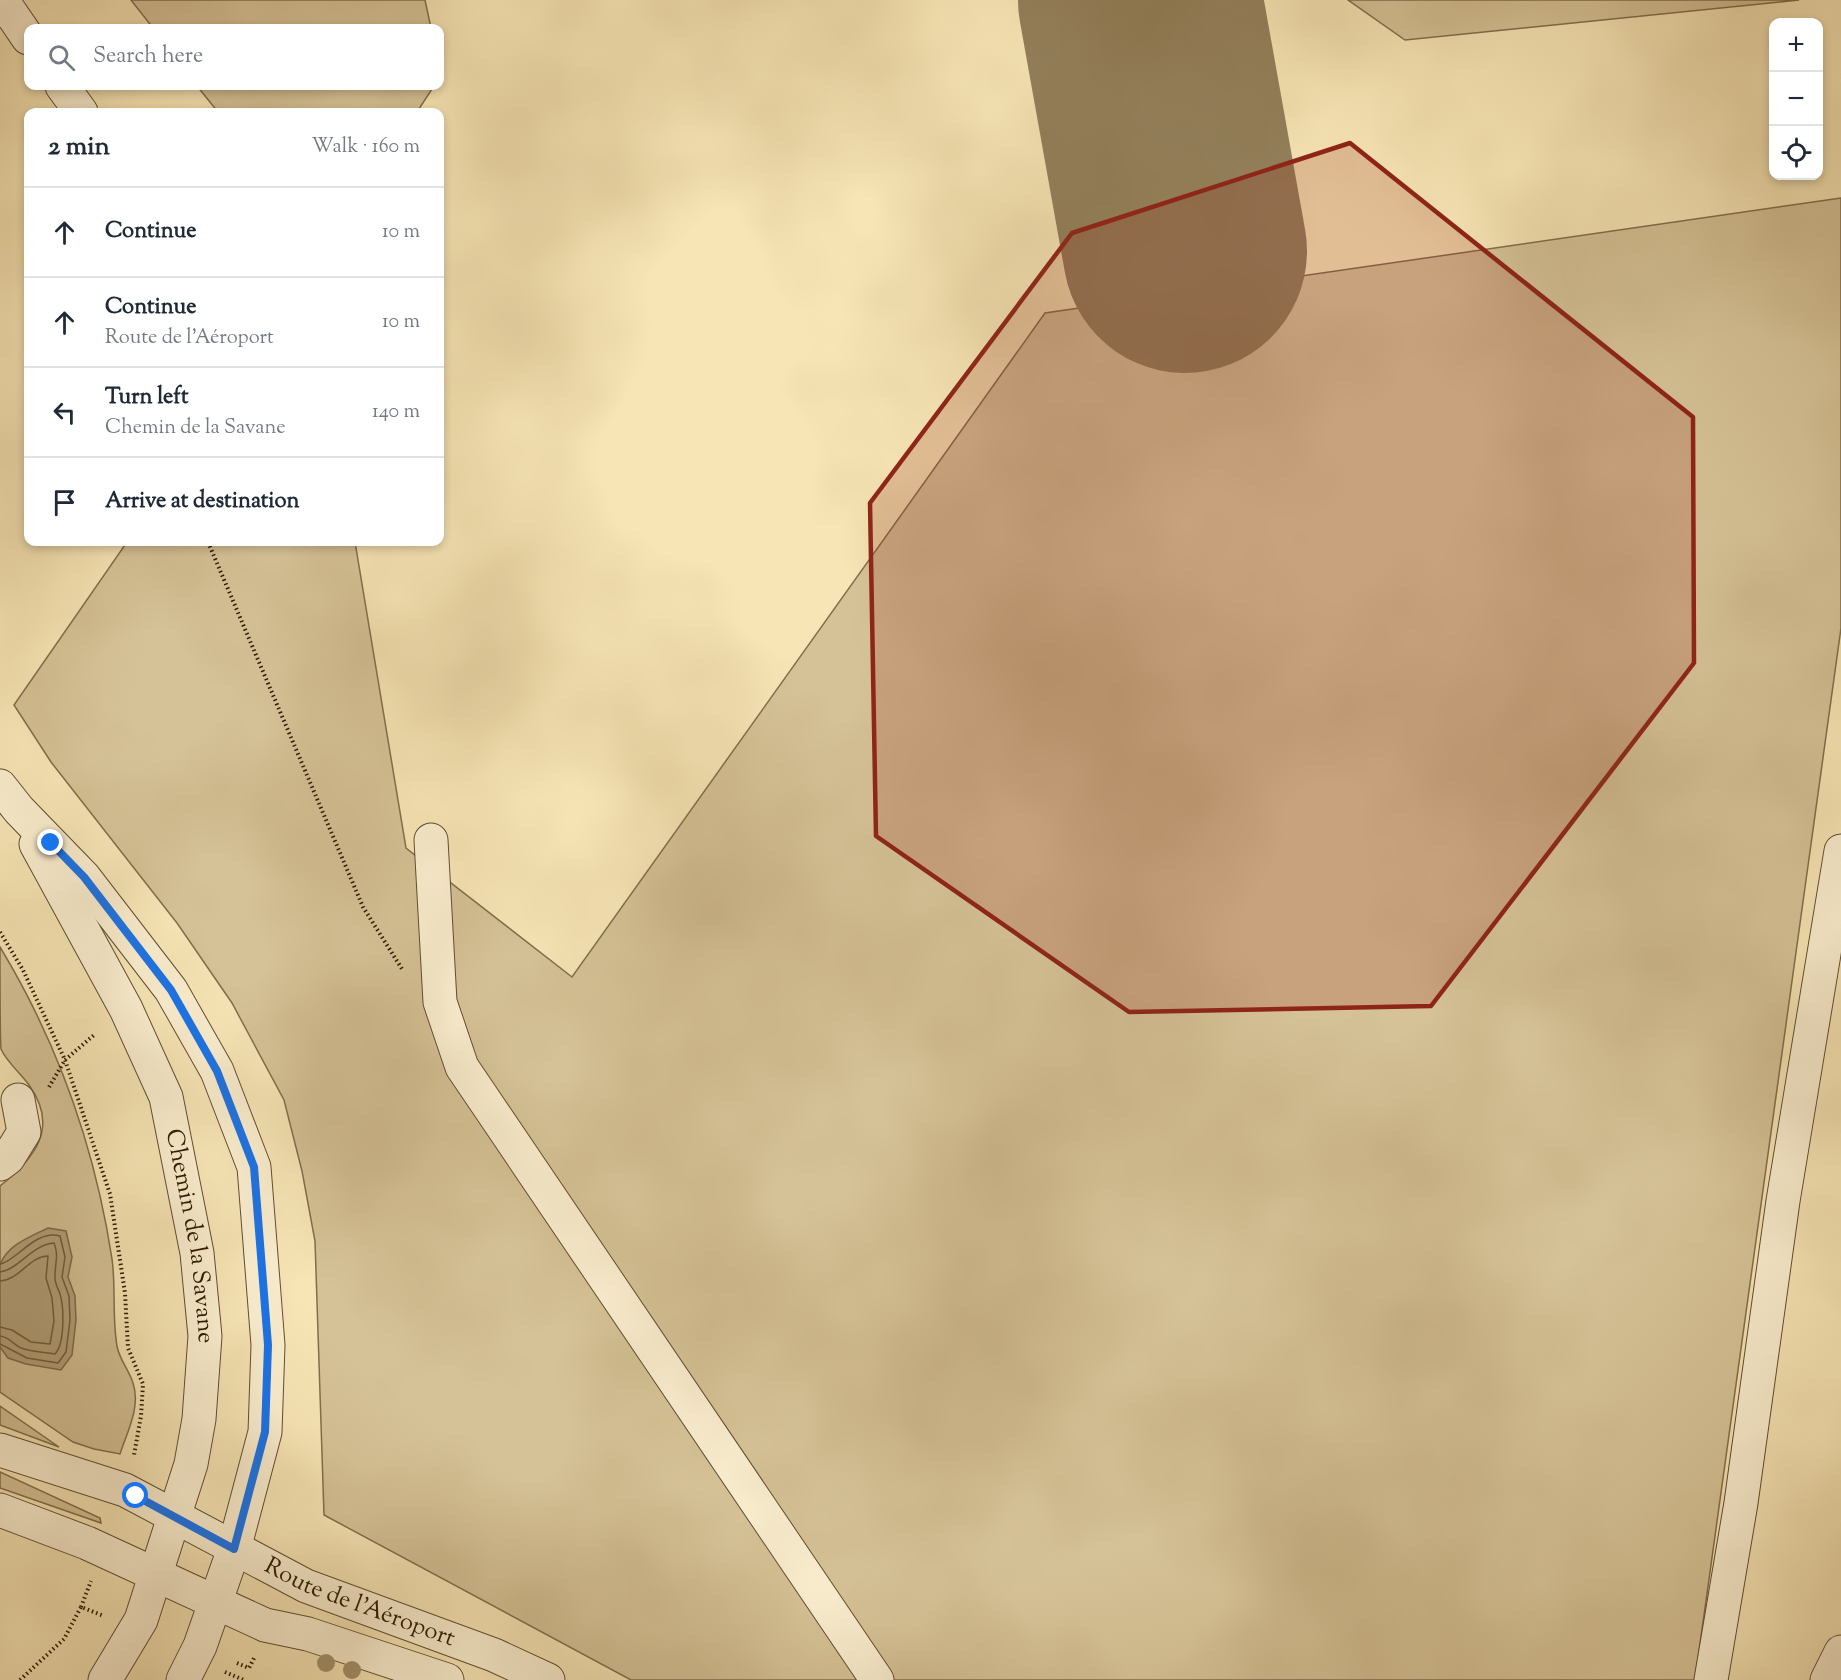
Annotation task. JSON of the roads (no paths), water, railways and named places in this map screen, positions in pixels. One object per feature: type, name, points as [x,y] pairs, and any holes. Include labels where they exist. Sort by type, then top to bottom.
[{"type":"street","points":[[2,0],[24,32]]},
{"type":"street","points":[[65,90],[78,108]]},
{"type":"street","name":"Chemin de la Savane","points":[[9,798],[126,1009],[166,1097],[197,1253],[205,1336],[199,1419],[190,1464],[141,1620],[105,1680]]},
{"type":"street","name":"Chemin de la Savane","points":[[9,798],[84,877],[171,990],[217,1071],[254,1167],[268,1345],[265,1432],[234,1549],[200,1646],[183,1680]]},
{"type":"street","points":[[431,840],[440,1002],[462,1067],[877,1680]]},
{"type":"street","points":[[1711,1680],[1741,1503],[1784,1201],[1841,851]]},
{"type":"street","points":[[0,1164],[8,1158],[24,1132],[18,1100]]},
{"type":"street","name":"Route de l'Aéroport","points":[[0,1450],[125,1490],[306,1586],[494,1655],[548,1680]]},
{"type":"street","name":"Route de l'Aéroport","points":[[0,1510],[87,1544],[265,1624],[308,1634],[447,1680]]},
{"type":"street","points":[[1827,1680],[1841,1652]]},
{"type":"water","points":[[48,1228],[66,1231],[72,1257],[68,1277],[75,1296],[76,1320],[72,1355],[61,1370],[26,1364],[8,1358],[0,1347],[0,1265],[3,1258],[14,1247]]}]
